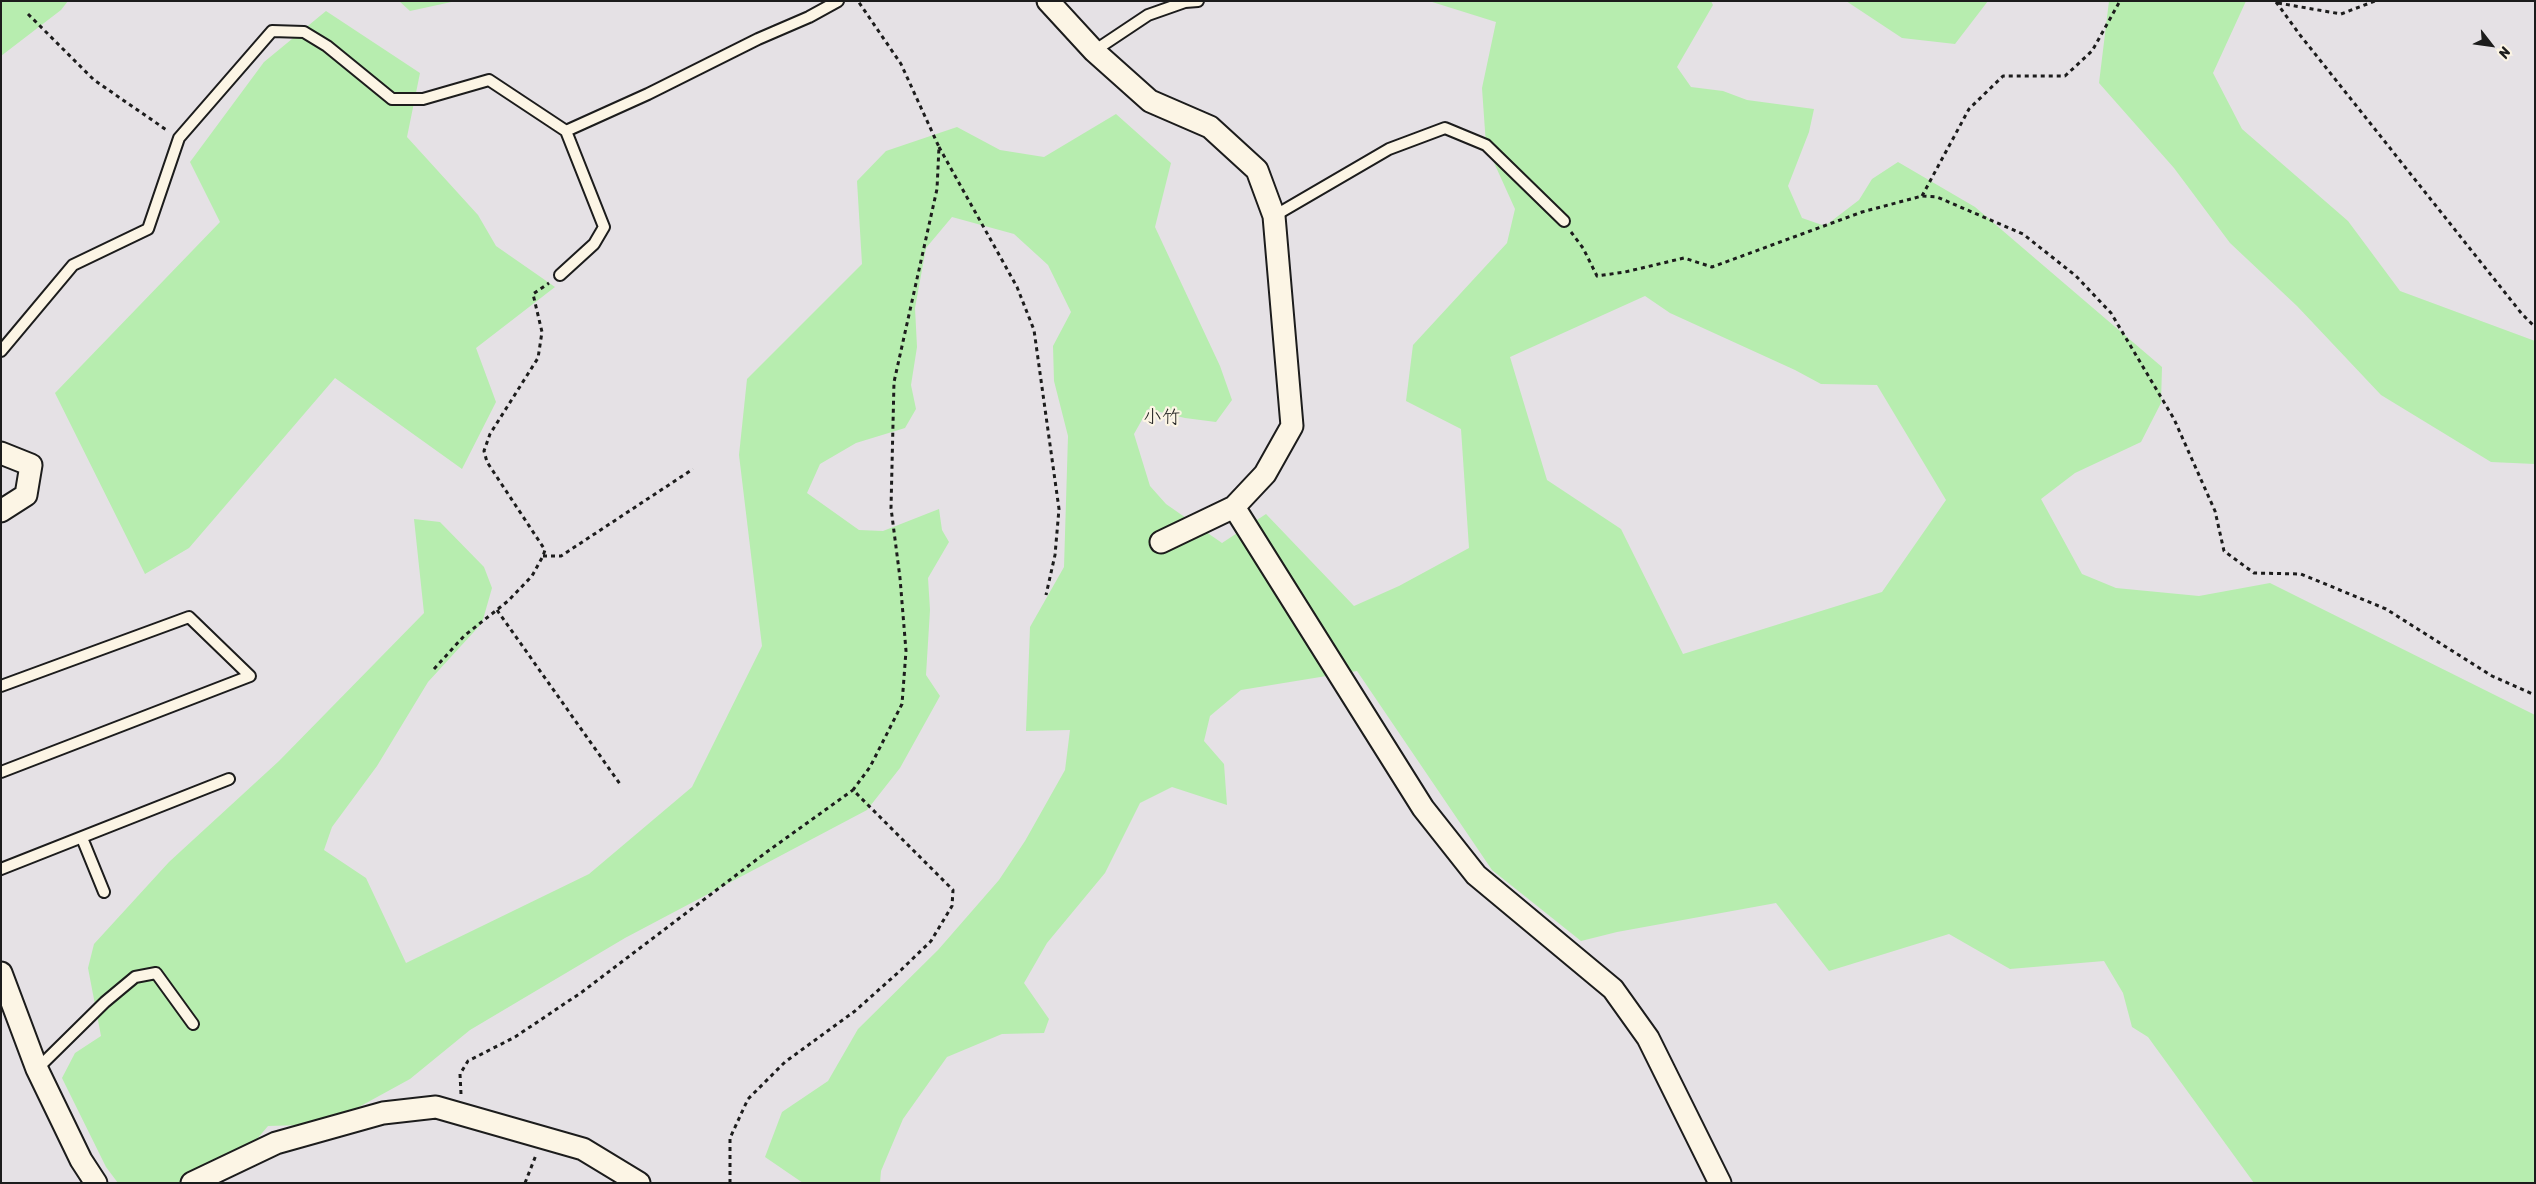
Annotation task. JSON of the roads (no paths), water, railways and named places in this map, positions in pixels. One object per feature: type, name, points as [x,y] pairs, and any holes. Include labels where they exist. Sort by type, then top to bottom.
[{"type":"street","points":[[1048,1],[1094,51],[1150,101],[1210,127],[1257,170],[1274,216],[1292,426],[1265,474],[1234,507],[1161,542]]},
{"type":"street","points":[[1,453],[32,465],[26,496],[1,511]]},
{"type":"street","points":[[1234,507],[1423,808],[1476,875],[1613,989],[1648,1038],[1720,1183]]},
{"type":"street","points":[[1,973],[37,1069],[81,1160],[96,1183]]},
{"type":"street","points":[[192,1183],[276,1143],[383,1113],[436,1108],[584,1149],[639,1183]]},
{"type":"lane","points":[[566,132],[838,1]]},
{"type":"lane","points":[[1094,51],[1148,15],[1185,2],[1198,1]]},
{"type":"lane","points":[[1,351],[73,265],[148,229],[179,138],[272,31],[304,32],[327,46],[392,99],[423,99],[489,80],[566,132],[604,227],[594,244],[560,275]]},
{"type":"lane","points":[[1274,216],[1389,149],[1445,128],[1486,145],[1564,221]]},
{"type":"lane","points":[[1,686],[189,616],[250,676],[1,772]]},
{"type":"lane","points":[[1,869],[229,779]]},
{"type":"lane","points":[[82,838],[104,892]]},
{"type":"lane","points":[[37,1069],[105,1002],[136,977],[156,973],[192,1024]]},
{"type":"district","name":"小竹","points":[[1162,418]]}]
